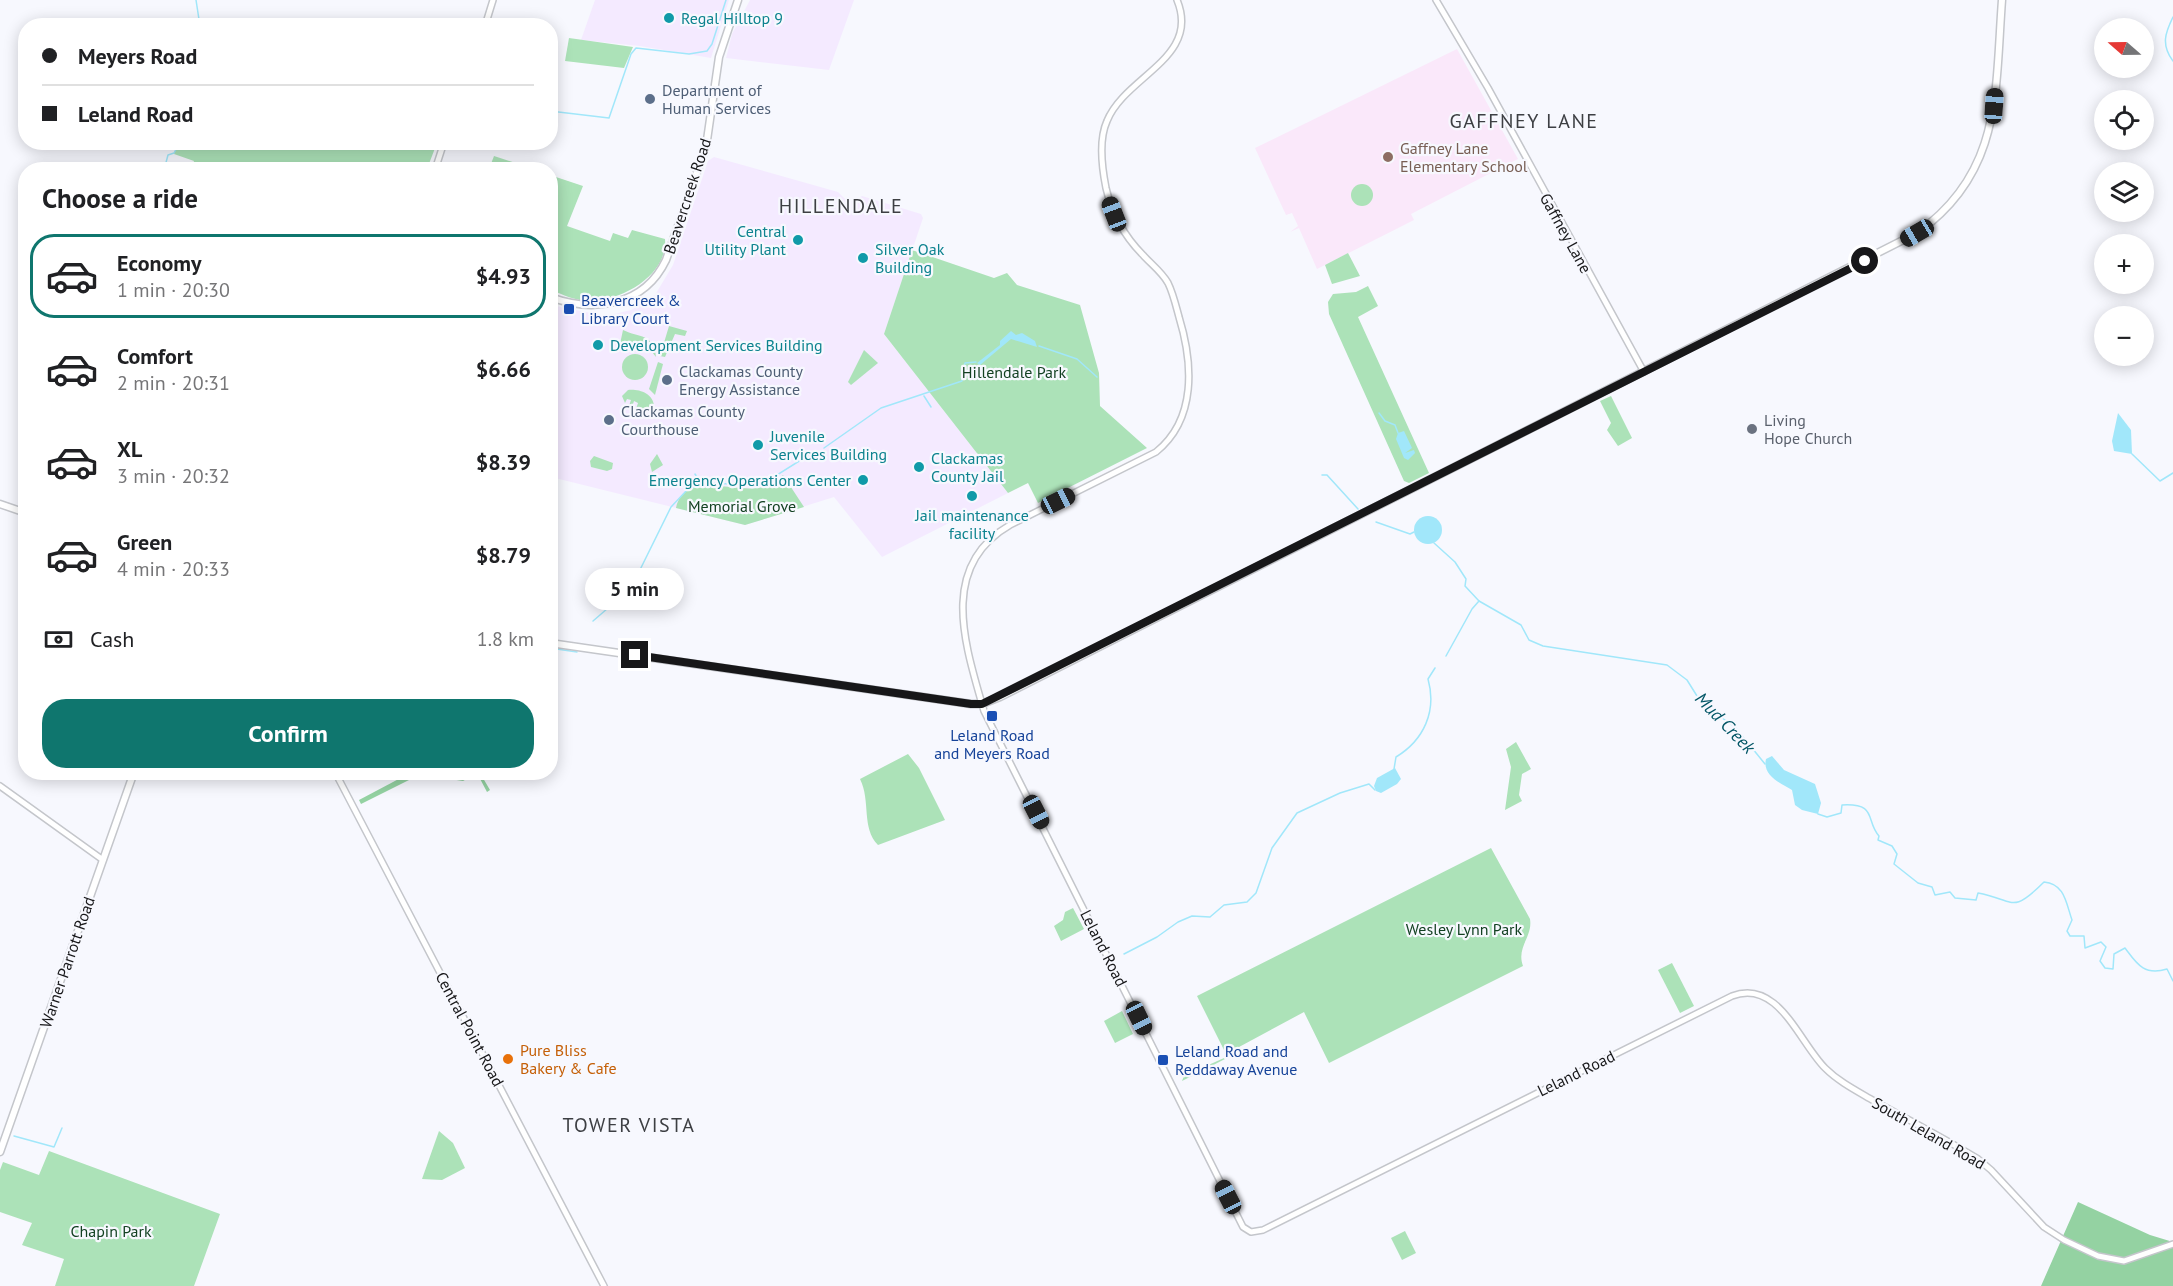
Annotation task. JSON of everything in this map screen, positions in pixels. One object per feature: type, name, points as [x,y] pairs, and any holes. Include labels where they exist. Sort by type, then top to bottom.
[{"type":"main road","name":"Beavercreek Road","points":[[558,299],[581,305],[614,303],[637,294],[659,274],[706,147],[719,57],[738,0]]},
{"type":"main road","points":[[558,644],[959,703],[982,704],[1902,242],[1946,211],[1976,169],[1990,130],[2002,0]]},
{"type":"main road","points":[[0,504],[18,510]]},
{"type":"main road","name":"Warner Parrott Road","points":[[0,1152],[131,780]]},
{"type":"street","points":[[488,18],[494,0]]},
{"type":"street","points":[[982,704],[961,618],[969,571],[982,547],[1010,525],[1156,452],[1173,435],[1183,415],[1190,369],[1187,343],[1168,283],[1131,242],[1114,214],[1106,185],[1102,146],[1105,127],[1113,109],[1180,39],[1183,19],[1177,0]]},
{"type":"street","name":"Gaffney Lane","points":[[1436,0],[1488,88],[1644,372]]},
{"type":"street","name":"Leland Road","points":[[982,704],[1242,1224],[1249,1232],[1263,1230],[1696,1014]]},
{"type":"street","name":"Central Point Road","points":[[339,780],[604,1286]]},
{"type":"street","points":[[0,786],[103,860]]},
{"type":"street","name":"South Leland Road","points":[[1696,1014],[1739,994],[1753,993],[1765,997],[1782,1013],[1814,1056],[1836,1078],[1978,1159],[2039,1222],[2064,1240],[2098,1256],[2124,1261],[2173,1244]]},
{"type":"shaded area","points":[[595,0],[729,0],[711,58],[640,46],[581,40]]},
{"type":"shaded area","points":[[750,0],[854,0],[829,70],[726,58],[732,34]]},
{"type":"shaded area","name":"Gaffney Lane Elementary School","points":[[1457,49],[1518,159],[1411,214],[1414,220],[1317,269],[1299,228],[1290,232],[1298,226],[1292,213],[1286,215],[1255,148]]},
{"type":"shaded area","points":[[714,157],[838,192],[846,200],[854,201],[862,196],[921,214],[923,218],[884,334],[1008,493],[882,557],[834,497],[745,525],[558,479],[558,306],[606,316],[631,310],[655,295],[673,265],[708,161]]},
{"type":"green space","points":[[569,38],[633,47],[624,68],[565,61]]},
{"type":"green space","points":[[175,150],[434,150],[430,162],[194,162],[174,154]]},
{"type":"green space","points":[[494,156],[512,162],[492,162]]},
{"type":"green space","points":[[558,178],[583,186],[567,226],[610,241],[613,233],[628,238],[632,230],[665,239],[664,252],[659,263],[642,283],[617,296],[604,299],[591,301],[558,293]]},
{"type":"green space","points":[[1362,184],[1370,187],[1373,195],[1370,203],[1362,206],[1354,203],[1351,195],[1354,187]]},
{"type":"green space","name":"Hillendale Park","points":[[912,250],[994,278],[1007,273],[1017,285],[1080,305],[1099,373],[1100,406],[1147,448],[1038,503],[1028,483],[1008,493],[884,334]]},
{"type":"green space","points":[[1348,253],[1360,276],[1332,284],[1325,265]]},
{"type":"green space","points":[[1368,286],[1378,306],[1358,317],[1429,473],[1409,483],[1404,481],[1329,314],[1328,302],[1333,294],[1356,292]]},
{"type":"green space","points":[[669,326],[687,331],[685,336],[675,334],[665,357],[660,356]]},
{"type":"green space","points":[[623,330],[649,340],[655,349],[656,357],[644,342],[628,347],[620,344]]},
{"type":"green space","points":[[864,350],[878,363],[851,385],[848,382]]},
{"type":"green space","points":[[635,354],[644,358],[648,367],[644,376],[635,380],[626,376],[622,367],[626,358]]},
{"type":"green space","points":[[658,362],[663,364],[655,395],[649,389]]},
{"type":"green space","points":[[628,390],[645,393],[651,398],[654,406],[645,410],[636,409],[638,403],[634,401],[632,407],[629,406],[631,400],[627,399],[625,403],[622,396]]},
{"type":"green space","points":[[1611,396],[1632,438],[1618,446],[1607,430],[1611,423],[1600,401]]},
{"type":"green space","points":[[657,454],[663,465],[652,472],[650,464]]},
{"type":"green space","points":[[594,456],[613,463],[612,469],[607,471],[591,467],[590,461]]},
{"type":"green space","name":"Memorial Grove","points":[[783,475],[804,507],[745,525],[676,508],[681,497],[689,490],[699,486],[757,488],[768,485]]},
{"type":"green space","points":[[1516,742],[1531,769],[1522,774],[1519,795],[1522,801],[1505,810],[1511,767],[1506,749]]},
{"type":"green space","points":[[908,754],[919,768],[945,820],[878,845],[870,831],[860,779]]},
{"type":"green space","points":[[397,780],[409,780],[361,804],[359,800]]},
{"type":"green space","points":[[481,780],[484,780],[490,790],[487,792]]},
{"type":"green space","name":"Wesley Lynn Park","points":[[1491,848],[1530,919],[1521,959],[1523,966],[1329,1063],[1304,1012],[1226,1054],[1197,996]]},
{"type":"green space","points":[[1073,908],[1084,929],[1061,941],[1054,926],[1063,920],[1065,912]]},
{"type":"green space","points":[[1672,963],[1694,1006],[1680,1013],[1658,970]]},
{"type":"green space","points":[[1122,1011],[1133,1034],[1115,1043],[1104,1021]]},
{"type":"green space","points":[[1225,1059],[1182,1081],[1184,1076]]},
{"type":"green space","points":[[439,1131],[453,1143],[465,1168],[442,1180],[422,1179]]},
{"type":"green space","name":"Chapin Park","points":[[49,1151],[220,1214],[194,1286],[55,1286],[64,1259],[22,1245],[32,1223],[0,1212],[0,1170],[3,1162],[39,1175]]},
{"type":"green space","points":[[2078,1202],[2150,1235],[2173,1242],[2173,1286],[2041,1286]]},
{"type":"green space","points":[[1405,1231],[1416,1253],[1402,1260],[1391,1238]]},
{"type":"water","points":[[1011,331],[1016,335],[1022,333],[1035,341],[1037,347],[1011,339],[980,365],[977,363],[1000,345],[1000,341]]},
{"type":"water","points":[[2118,413],[2131,430],[2132,454],[2114,451],[2112,441]]},
{"type":"water","points":[[1404,431],[1412,448],[1405,453],[1414,450],[1415,453],[1408,460],[1404,458],[1396,439],[1398,433]]},
{"type":"water","points":[[1428,516],[1438,520],[1442,530],[1438,540],[1428,544],[1418,540],[1414,530],[1418,520]]},
{"type":"water","points":[[1772,756],[1784,770],[1815,784],[1821,803],[1818,814],[1802,810],[1795,805],[1792,790],[1769,774],[1765,765],[1766,759]]},
{"type":"water","points":[[1395,768],[1401,779],[1397,784],[1381,793],[1376,791],[1374,786],[1377,778]]},
{"type":"waterway","points":[[196,0],[199,18]]},
{"type":"waterway","points":[[558,112],[609,118],[631,54],[636,48],[689,54],[707,51],[712,44],[726,0]]},
{"type":"waterway","points":[[2173,17],[2166,39],[2167,50],[2173,61]]},
{"type":"waterway","points":[[166,162],[168,155],[176,150]]},
{"type":"waterway","name":"Mud Creek","points":[[1039,346],[1077,359],[1097,377]]},
{"type":"waterway","name":"Mud Creek","points":[[824,448],[881,408],[962,381],[965,363],[976,362]]},
{"type":"waterway","points":[[924,396],[931,407]]},
{"type":"waterway","points":[[1379,413],[1385,421],[1395,425],[1398,433]]},
{"type":"waterway","name":"Mud Creek","points":[[625,595],[631,588],[671,507],[687,490],[704,483],[761,485],[812,453]]},
{"type":"waterway","points":[[2132,454],[2160,481],[2173,473]]},
{"type":"waterway","name":"Mud Creek","points":[[1322,475],[1327,475],[1358,509]]},
{"type":"waterway","name":"Mud Creek","points":[[1376,522],[1410,534],[1414,532]]},
{"type":"waterway","name":"Mud Creek","points":[[1434,543],[1455,562],[1466,579],[1465,586],[1479,601],[1521,625],[1529,640],[1543,646],[1667,665],[1687,680],[1702,704],[1735,727],[1765,764]]},
{"type":"waterway","points":[[1446,656],[1472,609],[1479,601]]},
{"type":"waterway","name":"Mud Creek","points":[[593,621],[615,602]]},
{"type":"waterway","name":"Mud Creek","points":[[558,649],[577,652]]},
{"type":"waterway","points":[[1394,769],[1396,757],[1414,742],[1426,724],[1431,702],[1428,679],[1435,668]]},
{"type":"waterway","points":[[1124,954],[1192,916],[1210,917],[1224,905],[1247,902],[1256,893],[1272,848],[1297,813],[1340,793],[1369,784],[1375,790]]},
{"type":"waterway","name":"Mud Creek","points":[[1818,814],[1827,817],[1841,813],[1842,805],[1853,805],[1866,810],[1879,836],[1878,840],[1892,846],[1897,854],[1894,864],[1918,883],[1932,887],[1935,895],[1950,892],[1955,898],[1976,900],[1978,893],[2012,903],[2025,899],[2044,882],[2056,886],[2064,895],[2072,920],[2067,931],[2070,936],[2084,936],[2085,948],[2101,942],[2106,947],[2100,961],[2105,968],[2113,969],[2114,954],[2125,948],[2137,964],[2147,970],[2167,969],[2173,981]]},
{"type":"waterway","points":[[14,1136],[54,1147],[62,1128]]},
{"type":"place","name":"Regal Hilltop 9","points":[[669,18]]},
{"type":"place","name":"Department of Human Services","points":[[650,99]]},
{"type":"place","name":"Gaffney Lane Elementary School","points":[[1388,157]]},
{"type":"place","name":"Central Utility Plant","points":[[798,240]]},
{"type":"place","name":"Silver Oak Building","points":[[863,258]]},
{"type":"place","name":"Beavercreek & Library Court","points":[[569,309]]},
{"type":"place","name":"Development Services Building","points":[[598,345]]},
{"type":"place","name":"Clackamas County Energy Assistance","points":[[667,380]]},
{"type":"place","name":"Clackamas County Courthouse","points":[[609,420]]},
{"type":"place","name":"Living Hope Church","points":[[1752,429]]},
{"type":"place","name":"Juvenile Services Building","points":[[758,445]]},
{"type":"place","name":"Clackamas County Jail","points":[[919,467]]},
{"type":"place","name":"Emergency Operations Center","points":[[863,480]]},
{"type":"place","name":"Jail maintenance facility","points":[[972,496]]},
{"type":"place","name":"Leland Road and Meyers Road","points":[[992,716]]},
{"type":"place","name":"Pure Bliss Bakery & Cafe","points":[[508,1059]]},
{"type":"place","name":"Leland Road and Reddaway Avenue","points":[[1163,1060]]},
{"type":"district","name":"GAFFNEY LANE","points":[[1524,121]]},
{"type":"district","name":"HILLENDALE","points":[[841,206]]},
{"type":"district","name":"TOWER VISTA","points":[[629,1125]]},
{"type":"route","points":[[635,655],[982,704],[1000,697],[1865,261]]}]
